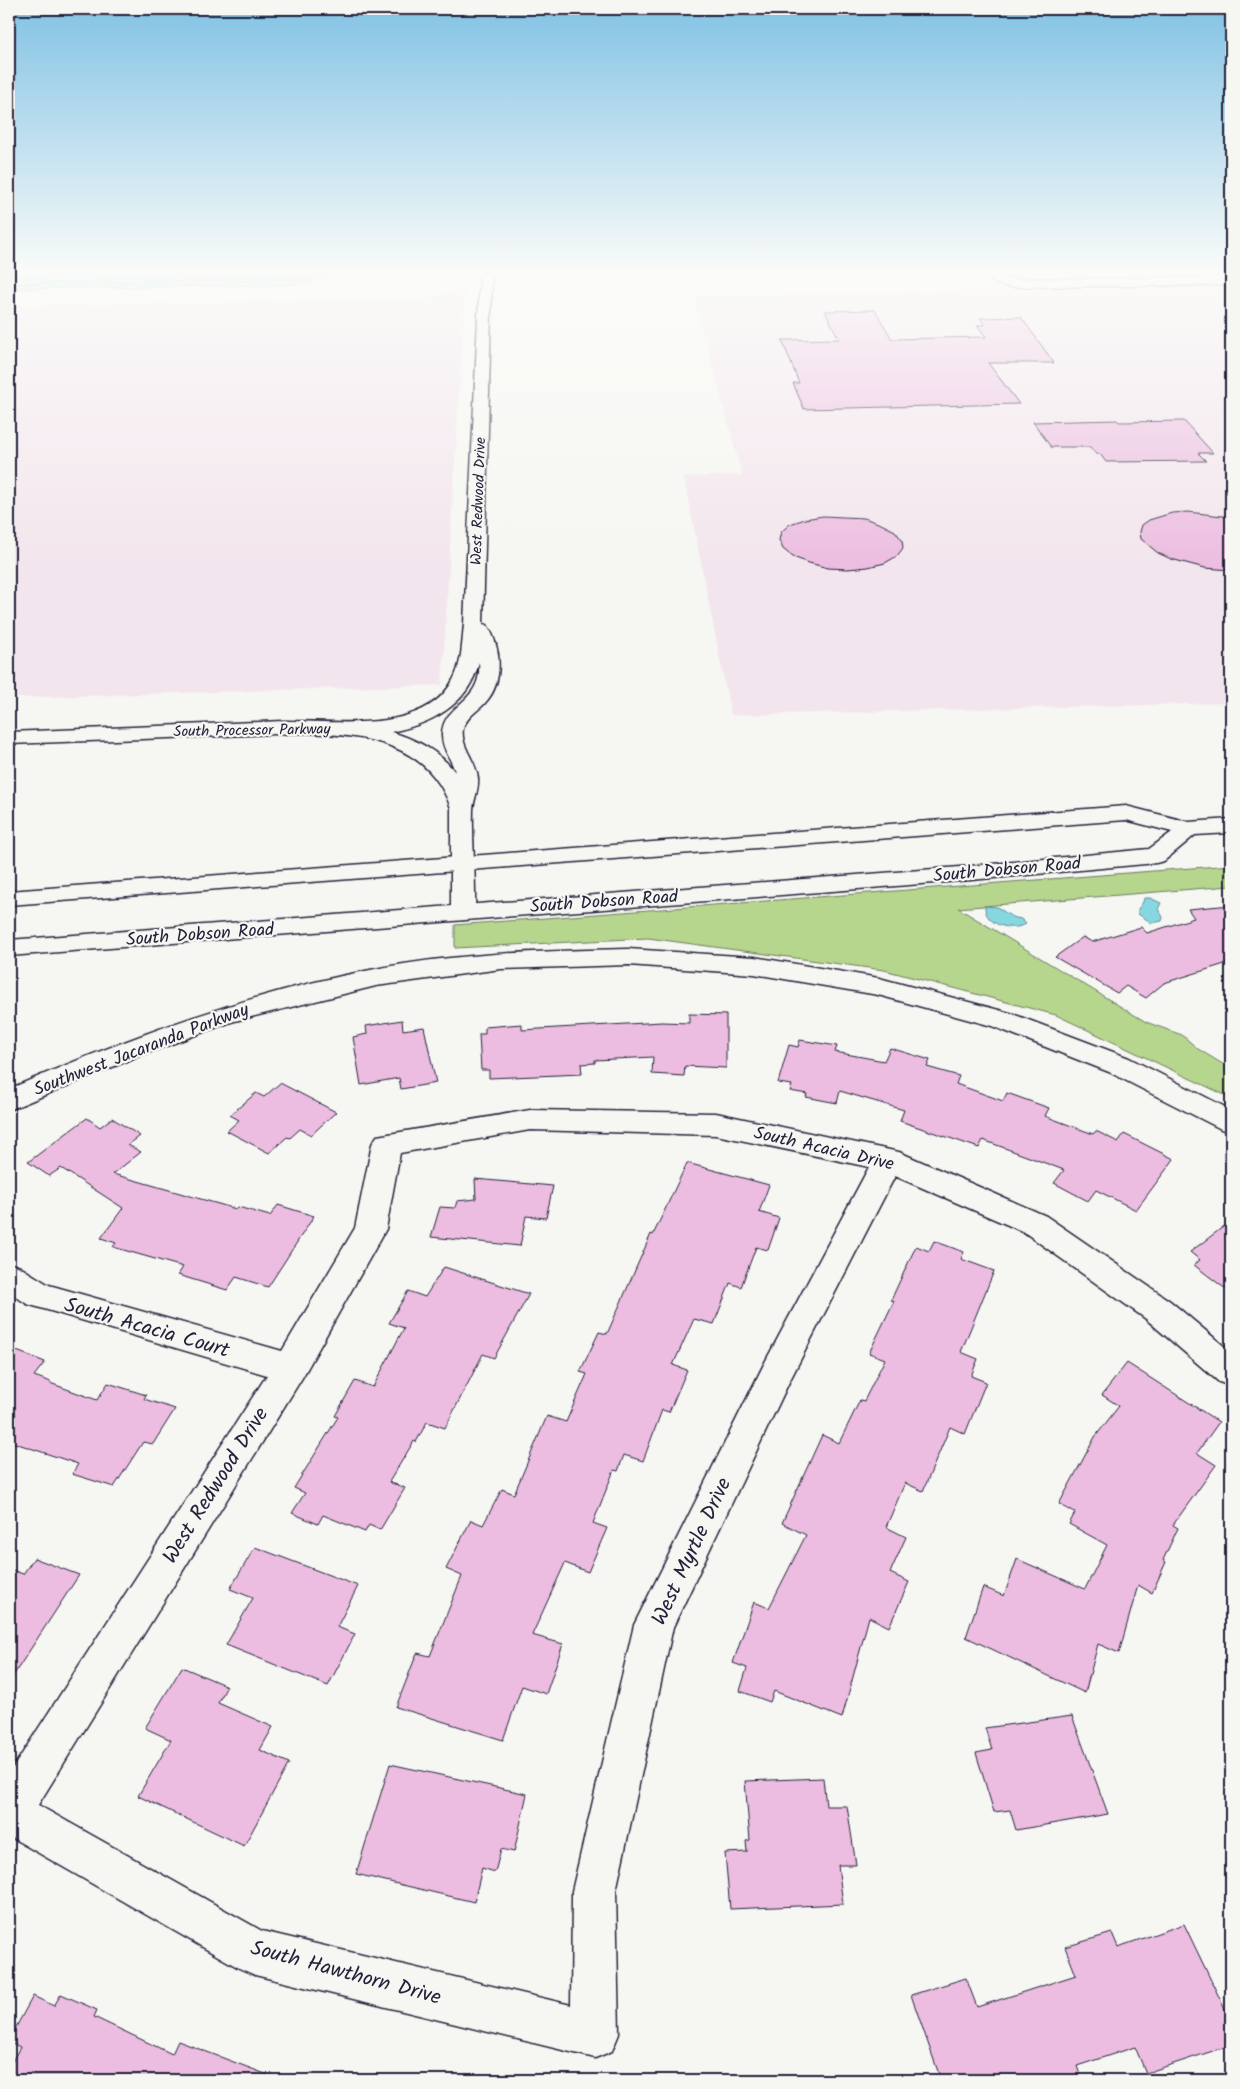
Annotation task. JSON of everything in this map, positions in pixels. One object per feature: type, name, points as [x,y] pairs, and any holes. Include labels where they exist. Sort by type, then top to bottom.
[{"type":"street","name":"West Redwood Drive","points":[[352,730],[377,728],[408,722],[432,712],[448,700],[466,674],[474,609],[483,371]]},
{"type":"street","name":"West Redwood Drive","points":[[463,912],[462,808],[468,782],[466,769],[452,742],[453,724],[458,717],[478,700],[488,684],[487,659],[474,609]]},
{"type":"street","name":"South Processor Parkway","points":[[9,738],[301,727],[352,730],[398,741],[427,757],[445,772],[455,789],[462,808]]},
{"type":"street","points":[[9,898],[1126,812],[1189,829],[1231,826]]},
{"type":"street","name":"South Dobson Road","points":[[9,948],[960,874],[1156,856],[1189,829]]},
{"type":"street","name":"Southwest Jacaranda Parkway","points":[[9,1100],[100,1061],[193,1026],[253,1006],[310,991],[413,971],[520,959],[578,957],[651,958],[720,962],[847,979],[970,1011],[1028,1029],[1092,1054],[1164,1086],[1231,1122]]},
{"type":"street","name":"South Acacia Drive","points":[[387,1144],[530,1120],[716,1124],[888,1160],[1035,1224],[1158,1310],[1231,1372]]},
{"type":"street","name":"West Redwood Drive","points":[[9,1812],[290,1368],[370,1230],[387,1144]]},
{"type":"street","name":"West Myrtle Drive","points":[[595,2034],[594,1891],[654,1625],[776,1374],[888,1160]]},
{"type":"street","name":"South Acacia Court","points":[[9,1276],[39,1295],[290,1368]]},
{"type":"street","name":"South Hawthorn Drive","points":[[9,1812],[255,1952],[595,2034]]},
{"type":"shaded area","points":[[9,371],[460,371],[442,685],[9,698]]},
{"type":"shaded area","points":[[714,371],[1231,371],[1231,703],[731,715],[684,477],[742,475]]},
{"type":"green space","points":[[1231,865],[1231,886],[958,908],[1146,1022],[1182,1035],[1198,1049],[1231,1069],[1231,1098],[1056,1015],[884,970],[648,938],[455,948],[455,925]]},
{"type":"water","points":[[1144,898],[1150,898],[1161,903],[1158,909],[1163,917],[1162,921],[1152,923],[1138,914],[1138,909]]},
{"type":"water","points":[[985,906],[997,907],[1012,917],[1021,919],[1026,924],[1014,927],[1000,925],[989,918]]},
{"type":"building","points":[[794,371],[994,371],[1019,404],[804,409],[793,383],[799,383]]},
{"type":"building","points":[[1117,420],[1119,422],[1184,421],[1213,453],[1198,453],[1206,461],[1106,462],[1100,454],[1096,454],[1090,447],[1051,447],[1033,422]]},
{"type":"building","points":[[1188,512],[1231,517],[1231,570],[1205,568],[1171,559],[1158,553],[1141,539],[1142,525],[1149,520],[1172,513]]},
{"type":"building","points":[[823,516],[864,518],[881,524],[895,531],[902,540],[903,548],[897,556],[885,563],[848,569],[828,568],[809,563],[793,557],[783,549],[779,540],[781,532],[790,524]]},
{"type":"building","points":[[1231,905],[1231,962],[1164,983],[1146,998],[1126,986],[1117,993],[1055,957],[1083,937],[1092,942],[1141,927],[1147,933],[1194,918],[1188,909]]},
{"type":"building","points":[[689,1014],[726,1015],[726,1068],[685,1066],[684,1076],[652,1074],[653,1057],[595,1060],[595,1063],[581,1064],[582,1074],[489,1078],[489,1070],[481,1070],[479,1034],[485,1034],[485,1027],[522,1024],[522,1030],[662,1022],[689,1023]]},
{"type":"building","points":[[402,1020],[403,1030],[424,1027],[436,1083],[401,1089],[399,1078],[361,1085],[353,1037],[367,1034],[366,1026]]},
{"type":"building","points":[[800,1040],[837,1046],[835,1052],[884,1061],[890,1048],[930,1060],[927,1067],[959,1076],[956,1084],[1003,1101],[1007,1093],[1049,1108],[1045,1116],[1093,1134],[1096,1131],[1118,1142],[1124,1134],[1174,1159],[1136,1210],[1096,1190],[1088,1201],[1054,1183],[1064,1170],[983,1140],[979,1148],[900,1121],[904,1110],[840,1091],[837,1103],[806,1097],[807,1094],[790,1091],[792,1085],[778,1083],[789,1045],[798,1047]]},
{"type":"building","points":[[280,1083],[336,1112],[311,1135],[300,1129],[290,1138],[287,1137],[269,1153],[227,1131],[239,1120],[230,1115],[256,1093],[264,1097]]},
{"type":"building","points":[[87,1118],[100,1127],[112,1118],[140,1136],[128,1145],[141,1152],[113,1174],[236,1209],[238,1207],[270,1216],[278,1205],[314,1216],[268,1287],[236,1277],[227,1290],[178,1275],[183,1267],[113,1247],[116,1243],[101,1238],[123,1208],[61,1168],[49,1176],[28,1162]]},
{"type":"building","points":[[687,1163],[769,1185],[759,1212],[779,1218],[768,1250],[756,1247],[741,1287],[730,1283],[714,1324],[694,1319],[673,1365],[687,1370],[669,1412],[662,1410],[643,1461],[624,1455],[618,1471],[614,1470],[593,1523],[607,1528],[588,1572],[565,1563],[532,1635],[563,1644],[546,1694],[522,1686],[503,1740],[396,1707],[417,1653],[430,1656],[462,1576],[446,1569],[471,1520],[483,1525],[502,1489],[514,1494],[547,1416],[566,1422],[587,1374],[580,1372],[599,1332],[607,1334],[651,1234],[653,1235]]},
{"type":"building","points":[[475,1179],[553,1186],[546,1218],[526,1216],[520,1246],[431,1237],[440,1207],[455,1208],[457,1201],[476,1199]]},
{"type":"building","points":[[1231,1221],[1231,1293],[1194,1265],[1200,1260],[1190,1252]]},
{"type":"building","points":[[934,1241],[964,1252],[961,1259],[994,1271],[961,1352],[978,1359],[971,1376],[986,1382],[965,1434],[950,1427],[923,1491],[905,1483],[886,1527],[906,1537],[890,1573],[909,1582],[889,1627],[869,1617],[842,1718],[774,1691],[770,1702],[740,1691],[747,1668],[733,1663],[754,1602],[769,1608],[806,1535],[782,1523],[822,1435],[839,1443],[860,1400],[864,1401],[885,1359],[869,1353],[894,1301],[891,1300],[916,1246],[929,1251]]},
{"type":"building","points":[[444,1267],[529,1294],[494,1358],[483,1354],[445,1428],[427,1422],[416,1442],[414,1441],[389,1482],[405,1488],[380,1530],[369,1525],[365,1532],[323,1515],[318,1524],[292,1513],[305,1493],[294,1488],[338,1417],[335,1416],[355,1381],[373,1387],[404,1328],[389,1323],[408,1291],[425,1297]]},
{"type":"building","points":[[9,1348],[45,1362],[34,1376],[50,1383],[97,1400],[108,1383],[146,1395],[144,1399],[175,1409],[153,1444],[143,1442],[114,1487],[72,1474],[78,1464],[9,1441]]},
{"type":"building","points":[[1127,1363],[1219,1422],[1197,1453],[1216,1465],[1173,1525],[1178,1528],[1163,1560],[1166,1562],[1152,1593],[1138,1585],[1119,1653],[1098,1644],[1085,1693],[966,1637],[983,1587],[1004,1596],[1017,1559],[1085,1589],[1107,1545],[1069,1524],[1075,1513],[1059,1504],[1095,1437],[1119,1406],[1102,1395]]},
{"type":"building","points":[[255,1547],[358,1586],[337,1627],[355,1634],[328,1686],[226,1645],[253,1598],[230,1589]]},
{"type":"building","points":[[34,1558],[79,1575],[9,1682],[9,1569],[23,1574]]},
{"type":"building","points":[[182,1667],[227,1686],[218,1703],[273,1727],[260,1750],[289,1763],[244,1846],[138,1796],[171,1740],[145,1728]]},
{"type":"building","points":[[1072,1716],[1108,1814],[1016,1830],[1010,1810],[994,1812],[976,1753],[992,1750],[985,1728]]},
{"type":"building","points":[[390,1764],[527,1794],[514,1852],[501,1849],[495,1872],[482,1868],[474,1902],[356,1874]]},
{"type":"building","points":[[823,1778],[826,1806],[847,1806],[856,1865],[838,1865],[843,1904],[730,1909],[725,1853],[747,1852],[746,1841],[750,1840],[745,1781]]},
{"type":"building","points":[[1184,1924],[1231,2022],[1231,2045],[1146,2073],[1135,2047],[1077,2066],[1082,2080],[941,2080],[911,1995],[966,1978],[977,2007],[1076,1975],[1065,1947],[1112,1933],[1118,1947]]},
{"type":"building","points":[[61,1994],[97,2010],[94,2017],[172,2054],[178,2041],[276,2078],[276,2080],[9,2080],[9,2067],[20,2047],[9,2042],[9,2040],[33,1996],[54,2006]]}]
